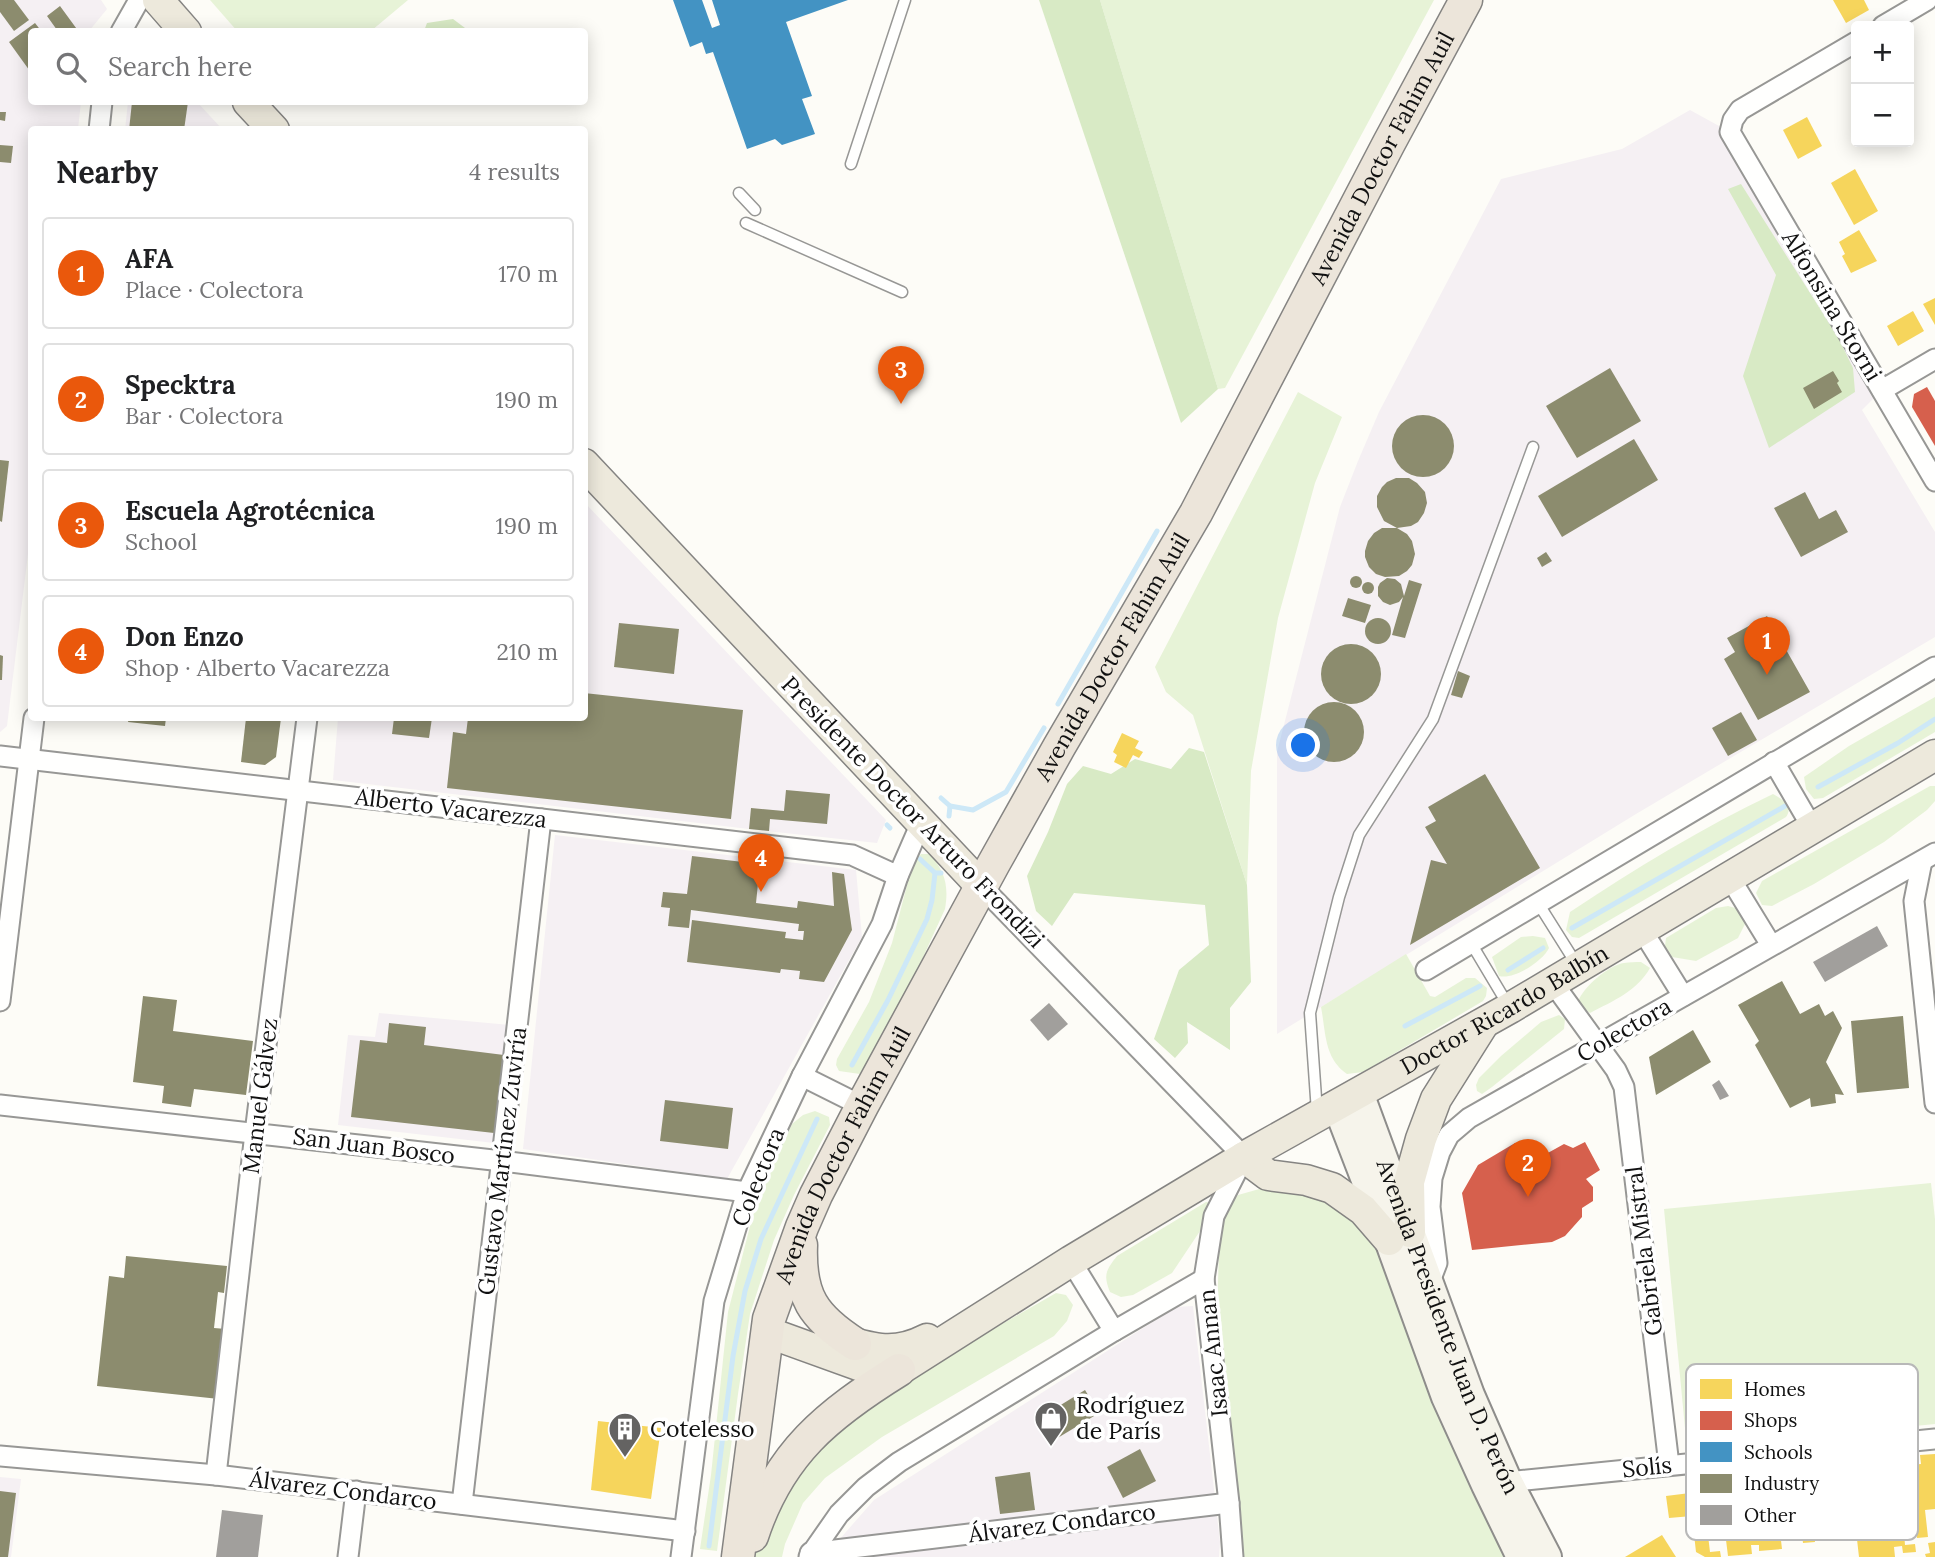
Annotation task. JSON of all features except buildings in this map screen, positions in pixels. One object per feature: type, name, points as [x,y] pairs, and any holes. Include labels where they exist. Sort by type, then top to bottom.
[{"type":"highway","name":"Avenida Doctor Fahim Auil","points":[[738,1557],[768,1325],[802,1227],[862,1106],[1059,747],[1196,513],[1466,0]]},
{"type":"highway","points":[[802,1227],[800,1263],[804,1290],[812,1307],[838,1332],[855,1343]]},
{"type":"highway","points":[[745,1557],[761,1508],[795,1453],[840,1409],[899,1370]]},
{"type":"main road","points":[[158,0],[182,28]]},
{"type":"main road","points":[[251,105],[270,126]]},
{"type":"main road","name":"Presidente Doctor Arturo Frondizi","points":[[588,468],[982,887]]},
{"type":"main road","name":"Doctor Ricardo Balbín","points":[[899,1370],[1071,1261],[1244,1157],[1553,983],[1935,755]]},
{"type":"main road","points":[[1244,1157],[1268,1175],[1306,1180],[1332,1188],[1400,1236],[1409,1182],[1436,1099],[1484,1023]]},
{"type":"main road","name":"Avenida Presidente Juan D. Perón","points":[[1338,1105],[1400,1236],[1429,1284],[1470,1395],[1521,1557]]},
{"type":"main road","name":"Avenida Presidente Juan D. Perón","points":[[1400,1236],[1446,1397],[1497,1483],[1547,1557]]},
{"type":"main road","name":"Doctor Ricardo Balbín","points":[[768,1325],[888,1350],[916,1345],[1071,1261]]},
{"type":"main road","points":[[768,1325],[872,1370],[882,1373],[899,1370]]},
{"type":"street","points":[[123,28],[139,0]]},
{"type":"street","points":[[1891,21],[1927,0]]},
{"type":"street","name":"Alfonsina Storni","points":[[1851,45],[1740,110],[1733,120],[1730,132],[1935,481]]},
{"type":"street","points":[[100,126],[103,105]]},
{"type":"street","points":[[1882,390],[1935,359]]},
{"type":"street","points":[[1426,970],[1935,667]]},
{"type":"street","points":[[0,1001],[34,721]]},
{"type":"street","name":"Manuel Gálvez","points":[[216,1475],[255,1133],[307,721]]},
{"type":"street","name":"Alberto Vacarezza","points":[[0,756],[852,855],[898,876]]},
{"type":"street","points":[[1774,762],[1813,828]]},
{"type":"street","name":"Gustavo Martínez Zuviría","points":[[462,1504],[541,819]]},
{"type":"street","name":"Colectora","points":[[681,1557],[714,1301],[747,1192],[802,1076],[882,924],[898,876],[921,823]]},
{"type":"street","points":[[1929,857],[1914,901],[1935,1103]]},
{"type":"street","name":"Colectora","points":[[1429,1284],[1437,1263],[1430,1207],[1433,1178],[1440,1152],[1449,1135],[1469,1118],[1929,857]]},
{"type":"street","points":[[1730,878],[1771,945]]},
{"type":"street","name":"Presidente Doctor Arturo Frondizi","points":[[982,887],[1244,1157]]},
{"type":"street","points":[[1642,930],[1683,996]]},
{"type":"street","name":"Gabriela Mistral","points":[[1553,983],[1616,1070],[1624,1087],[1669,1465]]},
{"type":"street","points":[[802,1076],[862,1106]]},
{"type":"street","name":"San Juan Bosco","points":[[0,1105],[502,1161],[747,1192]]},
{"type":"street","name":"Isaac Annan","points":[[1233,1557],[1204,1279],[1214,1216],[1244,1157]]},
{"type":"street","points":[[1071,1261],[1114,1331]]},
{"type":"street","points":[[810,1555],[839,1514],[888,1470],[1204,1279]]},
{"type":"street","name":"Álvarez Condarco","points":[[0,1456],[216,1475],[685,1531]]},
{"type":"street","name":"Solís","points":[[1497,1483],[1686,1463]]},
{"type":"street","points":[[348,1557],[356,1491]]},
{"type":"street","name":"Álvarez Condarco","points":[[810,1555],[1229,1503]]},
{"type":"lane","points":[[851,164],[905,0]]},
{"type":"lane","points":[[739,193],[755,210]]},
{"type":"lane","points":[[746,223],[902,292]]},
{"type":"lane","points":[[1338,1105],[1310,1013],[1339,897],[1359,835],[1433,719],[1533,447]]},
{"type":"lane","points":[[1538,903],[1578,968]]},
{"type":"lane","points":[[1471,943],[1510,1008]]},
{"type":"shaded area","points":[[0,0],[101,0],[107,9],[91,28],[28,28],[28,105],[81,105],[78,126],[28,126],[28,554],[7,726],[0,732]]},
{"type":"shaded area","points":[[128,105],[200,105],[219,126],[125,126]]},
{"type":"shaded area","points":[[1690,110],[1730,132],[1882,390],[1862,410],[1935,532],[1935,637],[1636,814],[1277,1034],[1277,752],[1340,507],[1379,412],[1501,179],[1622,149]]},
{"type":"shaded area","points":[[588,506],[886,820],[877,843],[333,780],[338,721],[588,721]]},
{"type":"shaded area","points":[[555,835],[856,870],[862,937],[727,1179],[523,1149]]},
{"type":"shaded area","points":[[379,1013],[510,1025],[494,1143],[338,1125],[348,1035],[375,1037]]},
{"type":"shaded area","points":[[1193,1306],[1220,1542],[1219,1557],[824,1557],[874,1500],[1176,1307]]},
{"type":"shaded area","points":[[0,1477],[21,1479],[11,1557],[0,1557]]},
{"type":"green space","points":[[210,0],[408,0],[375,28],[234,28]]},
{"type":"green space","points":[[1039,0],[1100,0],[1218,389],[1181,423]]},
{"type":"green space","points":[[1100,0],[1434,0],[1225,388],[1218,389]]},
{"type":"green space","points":[[453,19],[465,28],[425,28],[427,23]]},
{"type":"green space","points":[[1741,184],[1838,337],[1853,368],[1855,392],[1769,448],[1743,376],[1776,275],[1728,189]]},
{"type":"green space","points":[[1298,392],[1342,417],[1315,483],[1278,618],[1251,771],[1247,885],[1193,715],[1166,692],[1155,667]]},
{"type":"green space","points":[[1935,697],[1935,732],[1823,798],[1814,799],[1806,789],[1804,777],[1849,746]]},
{"type":"green space","points":[[1189,748],[1204,752],[1247,885],[1251,982],[1230,1008],[1230,1050],[1187,1022],[1188,1043],[1175,1058],[1154,1039],[1179,970],[1209,945],[1205,905],[1074,893],[1052,926],[1036,911],[1027,876],[1067,784],[1083,766],[1111,774],[1135,759],[1171,769]]},
{"type":"green space","points":[[1930,786],[1935,786],[1935,801],[1884,842],[1772,906],[1762,905],[1756,893],[1762,881]]},
{"type":"green space","points":[[1773,794],[1788,806],[1786,817],[1579,938],[1572,937],[1566,930],[1570,912],[1645,864]]},
{"type":"green space","points":[[921,854],[929,854],[942,872],[946,886],[945,909],[906,994],[872,1056],[860,1074],[839,1071],[837,1059],[869,1002],[892,943],[913,862]]},
{"type":"green space","points":[[1728,906],[1739,909],[1745,924],[1738,938],[1696,961],[1672,957],[1665,946],[1666,938],[1716,908]]},
{"type":"green space","points":[[1521,937],[1545,938],[1549,948],[1546,953],[1520,972],[1499,976],[1492,957]]},
{"type":"green space","points":[[1406,954],[1430,996],[1435,997],[1466,978],[1475,978],[1487,988],[1486,996],[1483,1001],[1363,1072],[1347,1074],[1339,1068],[1330,1053],[1321,1007]]},
{"type":"green space","points":[[1628,962],[1641,962],[1650,968],[1631,989],[1590,1013],[1581,1007],[1578,1002],[1581,996],[1604,972]]},
{"type":"green space","points":[[1559,1015],[1565,1019],[1564,1029],[1492,1087],[1482,1094],[1477,1091],[1479,1078],[1501,1056],[1541,1022]]},
{"type":"green space","points":[[815,1111],[829,1117],[830,1125],[774,1240],[750,1314],[717,1551],[700,1549],[711,1475],[728,1312],[758,1195],[792,1124],[803,1115]]},
{"type":"green space","points":[[1931,1183],[1935,1219],[1935,1424],[1918,1426],[1918,1364],[1686,1364],[1686,1439],[1664,1209]]},
{"type":"green space","points":[[1270,1186],[1341,1205],[1381,1246],[1504,1557],[1241,1557],[1217,1316],[1219,1249],[1224,1210],[1238,1195]]},
{"type":"green space","points":[[1206,1202],[1212,1203],[1204,1225],[1172,1273],[1133,1295],[1121,1297],[1110,1292],[1107,1273],[1117,1256]]},
{"type":"green space","points":[[1056,1293],[1066,1295],[1073,1305],[1067,1321],[1054,1336],[882,1437],[825,1478],[803,1503],[782,1557],[753,1557],[766,1521],[822,1436],[922,1370]]},
{"type":"waterway","points":[[1058,704],[1157,531]]},
{"type":"waterway","points":[[1818,787],[1898,743],[1935,719]]},
{"type":"waterway","points":[[950,806],[973,810],[1006,792],[1044,728]]},
{"type":"waterway","points":[[941,798],[950,806],[949,816]]},
{"type":"waterway","points":[[1572,928],[1785,806]]},
{"type":"waterway","points":[[887,825],[890,828]]},
{"type":"waterway","points":[[920,859],[935,873]]},
{"type":"waterway","points":[[852,1065],[888,1000],[927,919],[935,873],[941,873]]},
{"type":"waterway","points":[[1508,970],[1543,948]]},
{"type":"waterway","points":[[1405,1026],[1480,986]]},
{"type":"waterway","points":[[709,1546],[733,1356],[745,1291],[761,1239],[817,1119]]},
{"type":"place","name":"Escuela Agrotécnica","points":[[901,404]]},
{"type":"place","name":"AFA","points":[[1767,675]]},
{"type":"place","name":"Don Enzo","points":[[761,892]]},
{"type":"place","name":"Specktra","points":[[1528,1197]]},
{"type":"place","name":"Rodríguez de París","points":[[1051,1448]]},
{"type":"place","name":"Cotelesso","points":[[625,1459]]}]
